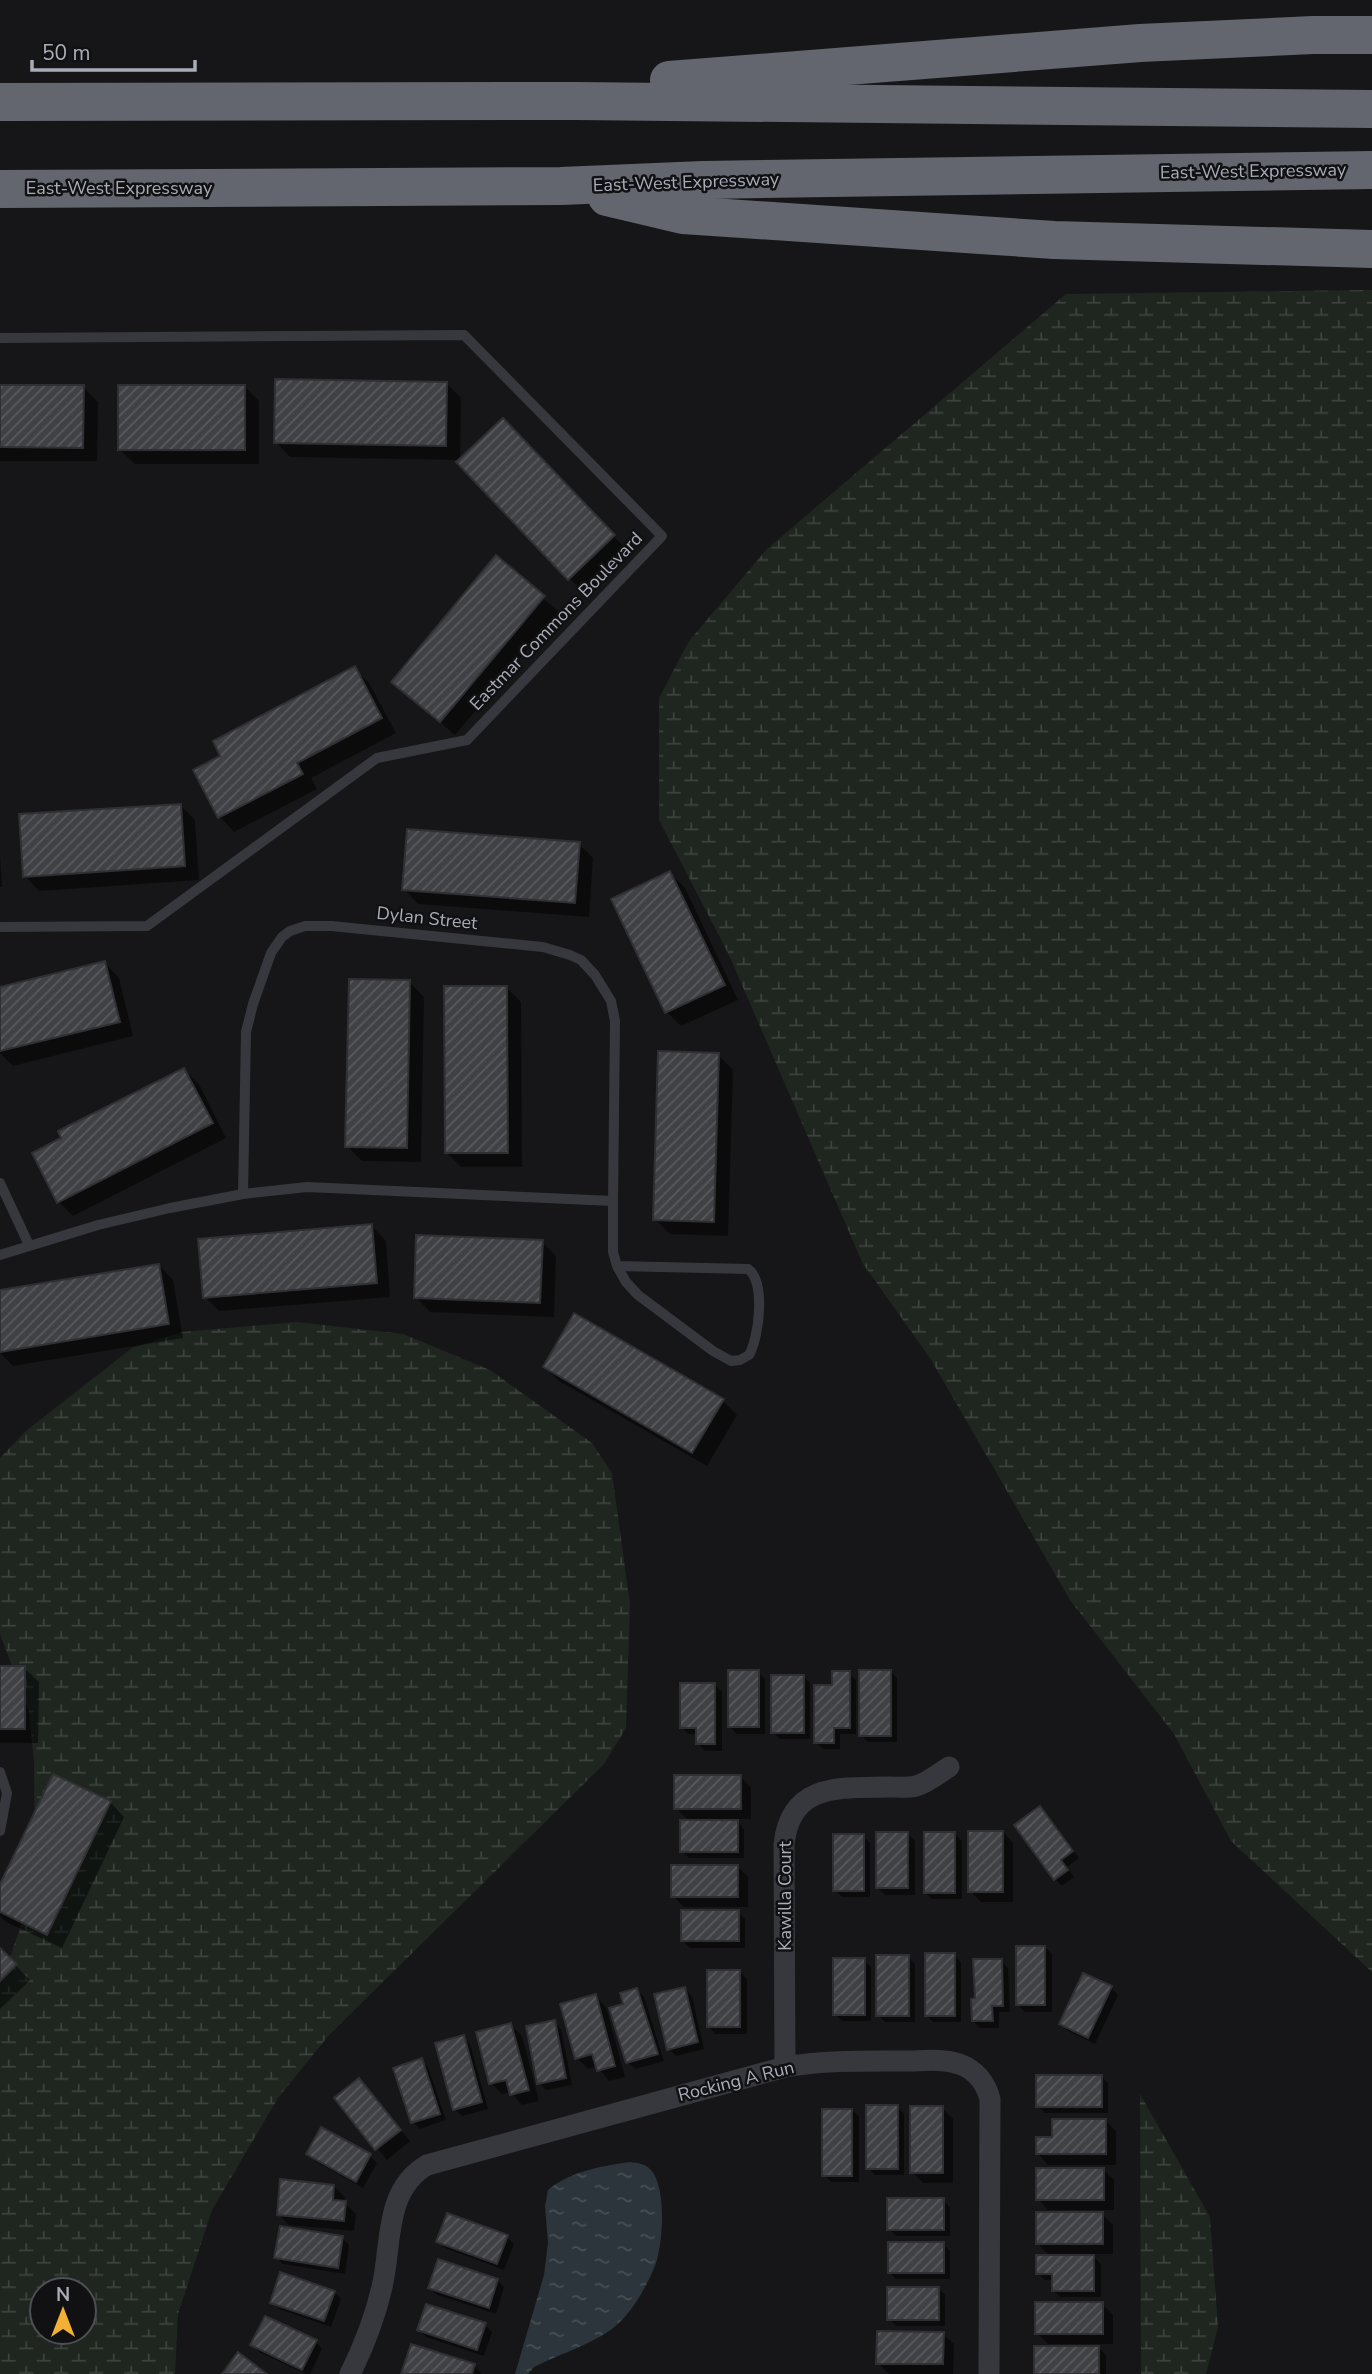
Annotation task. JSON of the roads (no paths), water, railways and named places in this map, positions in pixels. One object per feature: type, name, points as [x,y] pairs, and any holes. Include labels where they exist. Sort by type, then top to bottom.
[{"type":"highway","points":[[576,101],[657,81],[1140,43],[1372,35]]},
{"type":"highway","points":[[0,102],[576,101],[1372,109]]},
{"type":"highway","name":"East-West Expressway","points":[[0,189],[561,186],[703,180],[1372,170]]},
{"type":"highway","points":[[561,186],[683,215],[1054,240],[1372,249]]},
{"type":"street","name":"Kawilla Court","points":[[785,2067],[784,1844],[789,1822],[802,1805],[817,1793],[836,1788],[915,1786],[949,1767]]},
{"type":"street","name":"Rocking A Run","points":[[351,2374],[378,2304],[395,2208],[402,2188],[417,2171],[452,2157],[785,2067],[827,2062],[949,2062],[968,2068],[989,2093],[992,2110],[989,2374]]},
{"type":"lane","name":"Eastmar Commons Boulevard","points":[[0,338],[464,335],[662,536],[467,740],[377,758],[147,926],[0,926]]},
{"type":"lane","name":"Dylan Street","points":[[243,1194],[246,1032],[271,953],[282,937],[305,926],[331,926],[542,947],[582,960],[611,1001],[615,1021],[613,1252],[617,1266],[638,1295],[713,1352],[731,1360],[740,1360],[749,1355],[757,1337],[758,1284],[755,1274],[748,1269],[617,1266]]},
{"type":"lane","points":[[0,1183],[29,1245]]},
{"type":"lane","points":[[0,1255],[158,1211],[243,1194],[307,1187],[613,1201]]},
{"type":"lane","points":[[0,1772],[7,1793],[0,1830]]},
{"type":"water","points":[[630,2162],[650,2169],[659,2188],[661,2200],[662,2228],[658,2253],[645,2286],[626,2316],[611,2329],[590,2342],[534,2367],[528,2374],[515,2374],[544,2275],[548,2243],[545,2206],[548,2190],[577,2174]]}]
